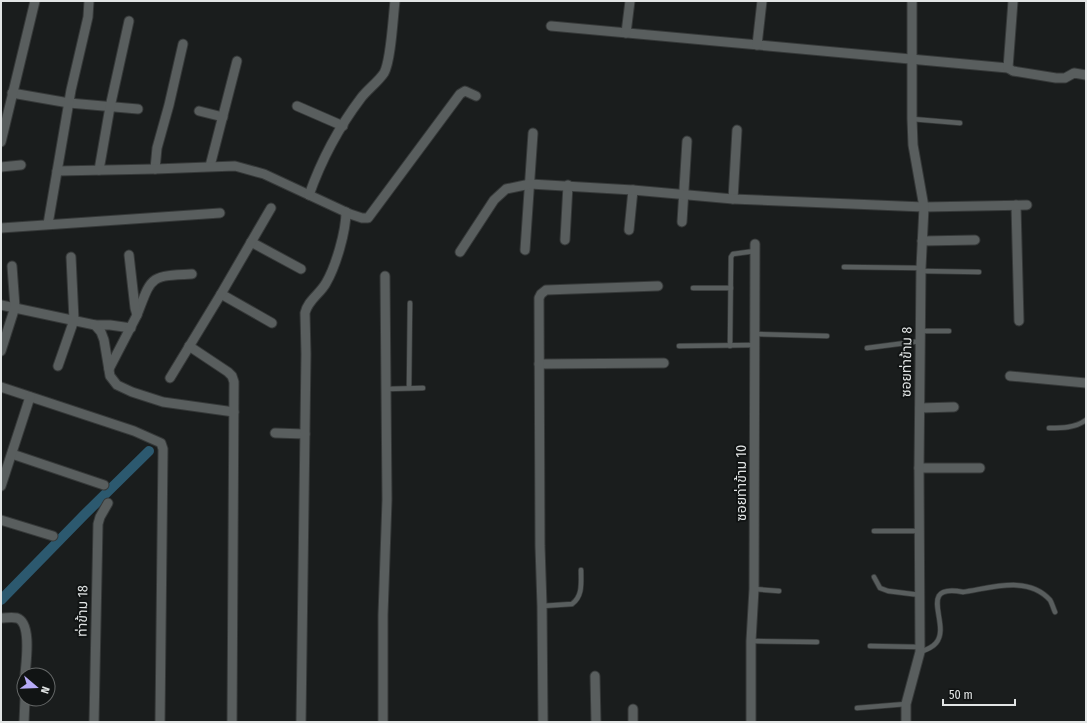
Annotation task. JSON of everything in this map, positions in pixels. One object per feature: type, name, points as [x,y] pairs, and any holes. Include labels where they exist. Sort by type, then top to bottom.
[{"type":"street","points":[[1,142],[35,1]]},
{"type":"street","points":[[48,224],[69,102],[88,16],[89,1]]},
{"type":"street","points":[[309,195],[316,176],[343,126],[360,99],[384,74],[389,58],[395,1]]},
{"type":"street","points":[[626,33],[630,1]]},
{"type":"street","points":[[757,44],[762,1]]},
{"type":"street","name":"ซอยท่าข้าม 8","points":[[906,722],[906,704],[920,650],[920,341],[924,207],[913,145],[912,1]]},
{"type":"street","points":[[1008,68],[1013,1]]},
{"type":"street","points":[[100,170],[110,107],[129,21]]},
{"type":"street","points":[[551,26],[1008,68],[1013,71],[1056,78],[1065,78],[1074,73],[1086,75]]},
{"type":"street","points":[[155,169],[157,148],[184,44]]},
{"type":"street","points":[[210,166],[237,61]]},
{"type":"street","points":[[57,171],[236,166],[264,174],[346,212],[362,218],[368,218],[460,94],[465,91],[476,96]]},
{"type":"street","points":[[12,93],[69,102],[138,109]]},
{"type":"street","points":[[297,106],[343,126]]},
{"type":"street","points":[[199,111],[223,117]]},
{"type":"street","points":[[733,199],[736,130]]},
{"type":"street","points":[[524,250],[533,133]]},
{"type":"street","points":[[682,222],[687,141]]},
{"type":"street","points":[[1,167],[21,165]]},
{"type":"street","points":[[460,252],[494,200],[506,189],[530,184],[568,185],[733,199],[924,207],[1027,205]]},
{"type":"street","points":[[565,240],[568,185]]},
{"type":"street","points":[[629,230],[633,190]]},
{"type":"street","points":[[1016,205],[1019,321]]},
{"type":"street","points":[[170,378],[271,208]]},
{"type":"street","points":[[301,722],[306,354],[305,313],[306,307],[330,277],[338,252],[346,219],[346,212]]},
{"type":"street","points":[[1,228],[220,213]]},
{"type":"street","points":[[922,241],[975,240]]},
{"type":"street","points":[[251,242],[301,269]]},
{"type":"street","name":"ซอยท่าข้าม 10","points":[[751,722],[751,641],[754,589],[756,247]]},
{"type":"street","points":[[129,255],[135,308],[138,315]]},
{"type":"street","points":[[58,366],[74,320],[71,257]]},
{"type":"street","points":[[1,351],[15,307],[12,266]]},
{"type":"street","points":[[109,369],[138,315],[146,291],[152,281],[167,275],[192,274]]},
{"type":"street","points":[[383,722],[383,615],[387,500],[385,276]]},
{"type":"street","points":[[543,722],[540,538],[539,298],[544,290],[658,286]]},
{"type":"street","points":[[221,294],[272,323]]},
{"type":"street","points":[[1,305],[95,325],[110,325],[131,328]]},
{"type":"street","points":[[95,325],[101,332],[104,340],[110,376],[117,385],[132,392],[163,402],[234,412]]},
{"type":"street","points":[[189,346],[232,376],[234,382],[232,722]]},
{"type":"street","points":[[539,364],[664,363]]},
{"type":"street","points":[[1010,376],[1086,383]]},
{"type":"street","points":[[1,387],[134,431],[161,443],[163,449],[163,464],[160,722]]},
{"type":"street","points":[[1,486],[30,397]]},
{"type":"street","points":[[920,408],[954,407]]},
{"type":"street","points":[[275,433],[305,434]]},
{"type":"street","points":[[12,454],[104,485]]},
{"type":"street","points":[[919,468],[980,468]]},
{"type":"street","name":"ท่าข้าม 18","points":[[94,722],[98,524],[100,517],[108,503]]},
{"type":"street","points":[[1,520],[53,536]]},
{"type":"street","points":[[1,618],[16,618],[24,625],[26,632],[25,667]]},
{"type":"street","points":[[595,676],[596,722]]},
{"type":"street","points":[[24,707],[24,722]]},
{"type":"street","points":[[633,709],[633,722]]},
{"type":"lane","points":[[912,119],[960,123]]},
{"type":"lane","points":[[730,346],[731,257],[733,254],[756,247]]},
{"type":"lane","points":[[844,267],[979,272]]},
{"type":"lane","points":[[693,288],[731,288]]},
{"type":"lane","points":[[409,388],[410,303]]},
{"type":"lane","points":[[921,331],[949,331]]},
{"type":"lane","points":[[756,334],[827,336]]},
{"type":"lane","points":[[867,348],[920,341]]},
{"type":"lane","points":[[679,346],[755,345]]},
{"type":"lane","points":[[387,389],[423,388]]},
{"type":"lane","points":[[1049,428],[1075,426],[1086,420]]},
{"type":"lane","points":[[874,531],[920,531]]},
{"type":"lane","points":[[542,606],[572,604],[581,592],[581,570]]},
{"type":"lane","points":[[874,577],[880,588],[884,590],[920,595]]},
{"type":"lane","points":[[870,646],[920,650],[930,648],[939,640],[941,624],[936,604],[938,598],[943,593],[1020,585],[1040,593],[1051,601],[1055,612]]},
{"type":"lane","points":[[754,589],[779,591]]},
{"type":"lane","points":[[751,641],[817,642]]},
{"type":"lane","points":[[857,708],[906,704]]},
{"type":"waterway","points":[[1,600],[149,451]]}]
